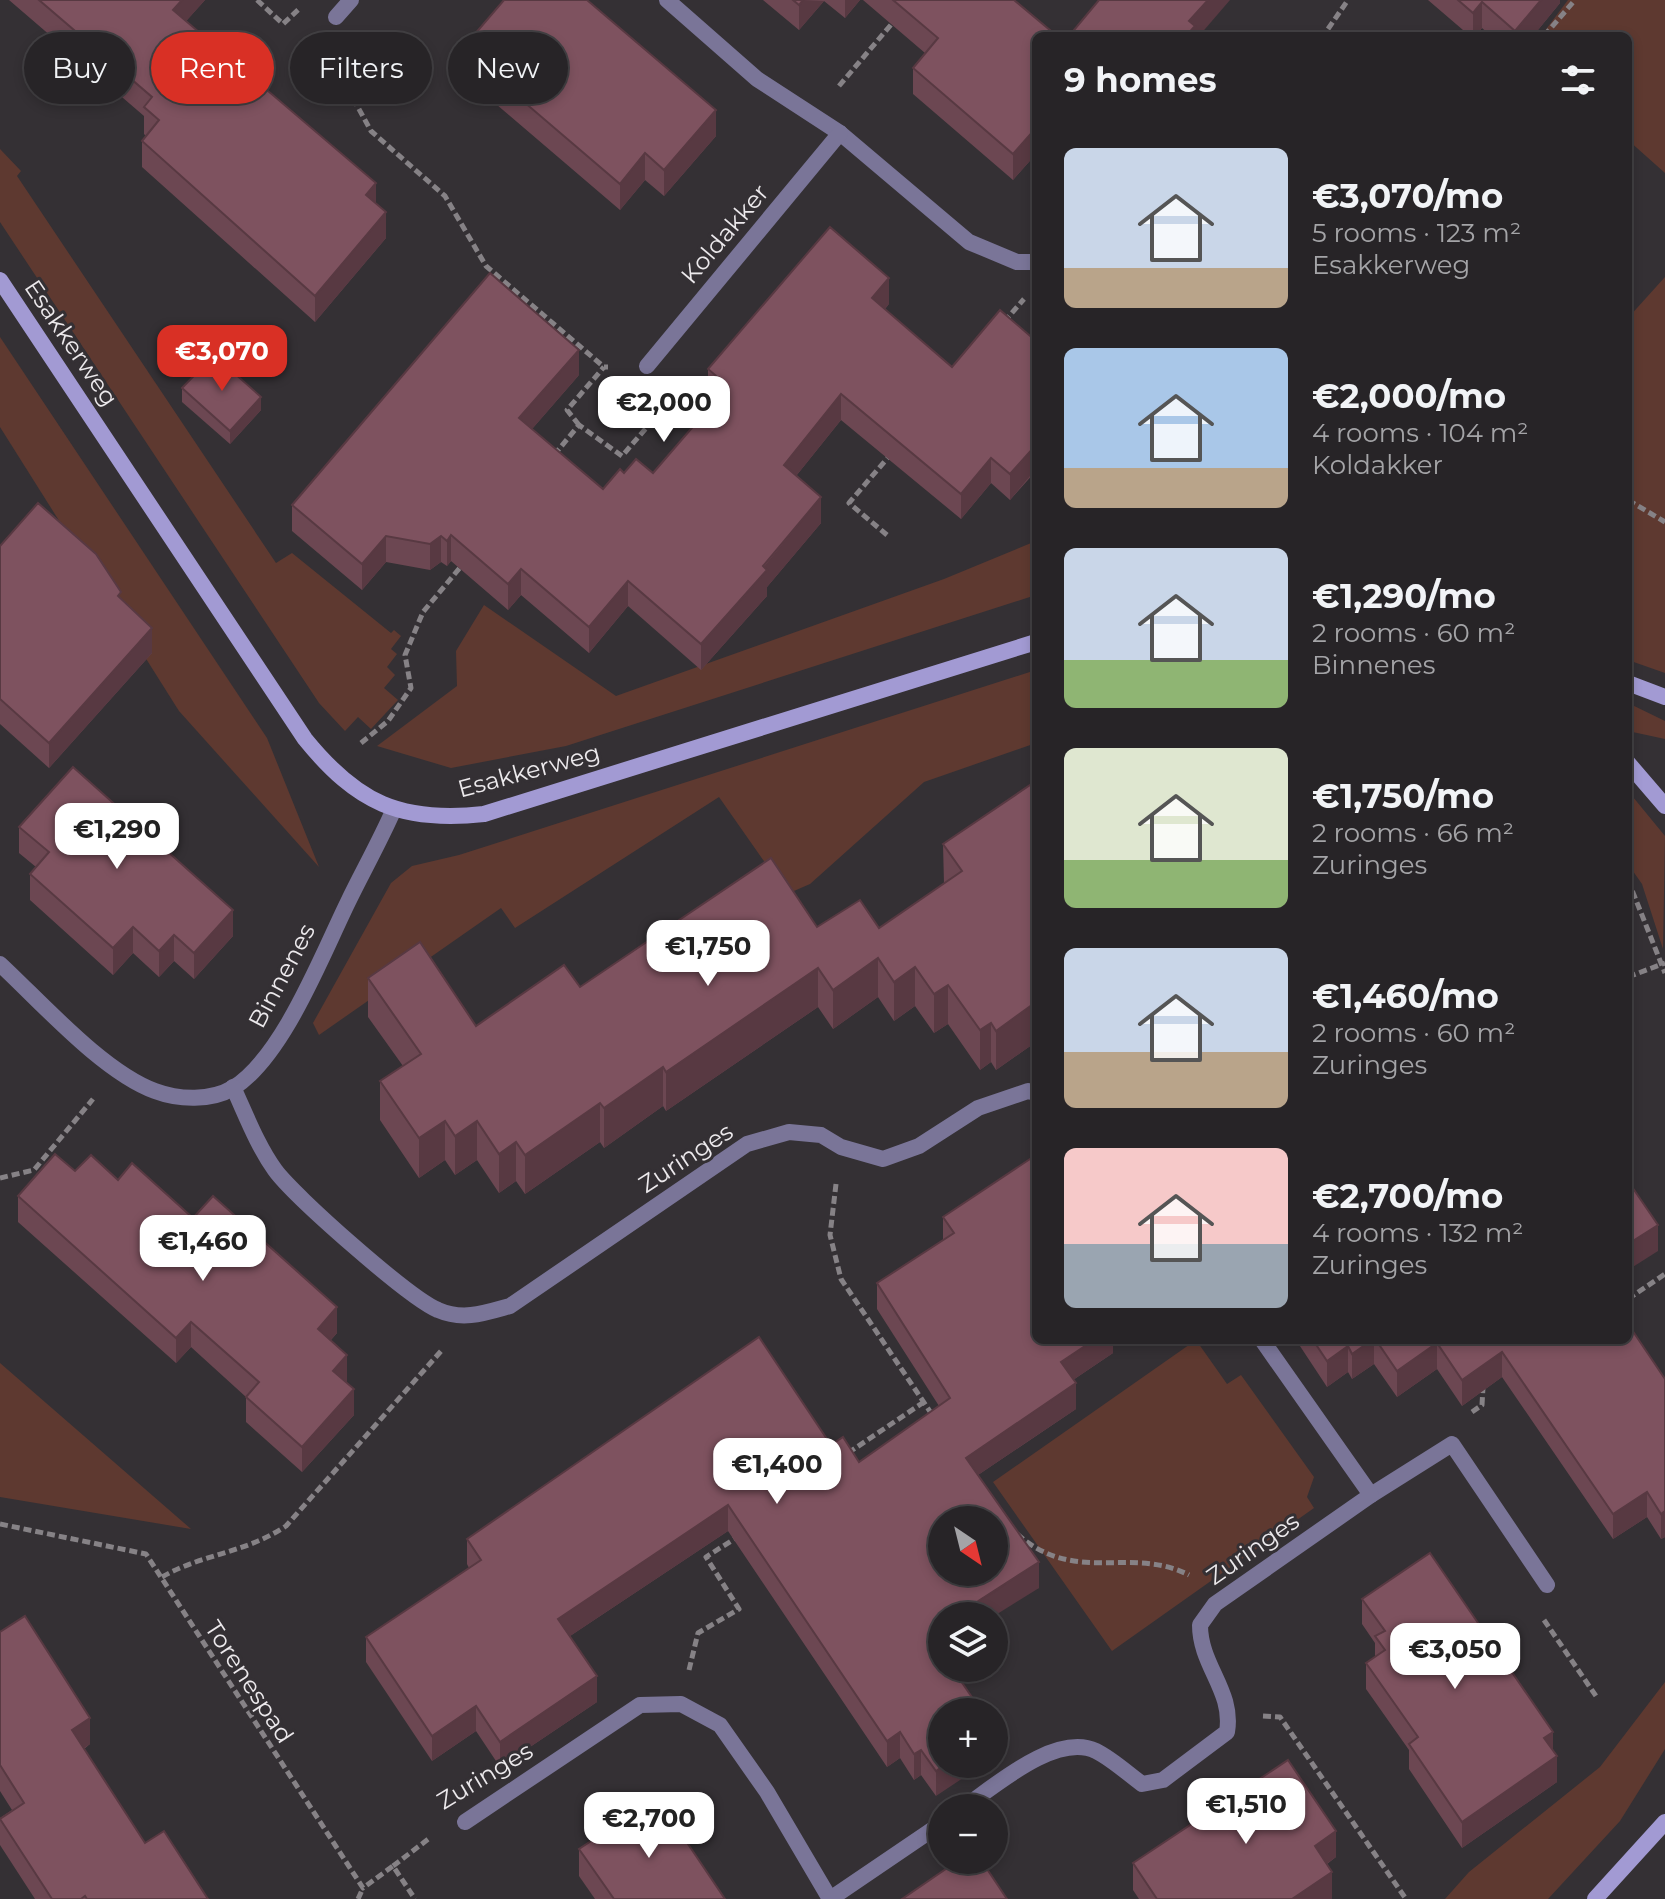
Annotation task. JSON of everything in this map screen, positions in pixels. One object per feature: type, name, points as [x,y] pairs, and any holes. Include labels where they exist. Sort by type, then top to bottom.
[{"type":"street","points":[[336,17],[351,0]]},
{"type":"street","points":[[667,0],[757,79],[840,133],[969,242],[1017,262],[1032,262]]},
{"type":"street","name":"Koldakker","points":[[647,366],[840,133]]},
{"type":"street","name":"Esakkerweg","points":[[0,280],[305,739],[330,770],[369,800],[394,809],[445,818],[484,814],[1032,643]]},
{"type":"street","points":[[1632,685],[1665,697]]},
{"type":"street","points":[[1632,768],[1665,806]]},
{"type":"street","name":"Binnenes","points":[[233,1087],[272,1046],[294,1014],[394,809]]},
{"type":"street","points":[[0,964],[116,1071],[155,1091],[182,1098],[211,1096],[233,1087],[261,1146],[284,1182],[409,1291],[437,1310],[466,1317]]},
{"type":"street","name":"Zuringes","points":[[466,1317],[510,1306],[747,1144],[789,1132],[821,1135],[841,1147],[883,1159],[899,1156],[978,1108],[1032,1092]]},
{"type":"street","points":[[1265,1344],[1371,1495]]},
{"type":"street","points":[[1452,1444],[1547,1585]]},
{"type":"street","name":"Zuringes","points":[[1230,1713],[1226,1694],[1200,1642],[1200,1625],[1215,1604],[1371,1495],[1452,1444]]},
{"type":"street","name":"Zuringes","points":[[465,1822],[640,1705],[681,1704],[720,1725],[767,1792],[830,1899],[928,1832]]},
{"type":"street","points":[[983,1794],[1039,1756],[1076,1746],[1095,1751],[1142,1784],[1163,1780],[1227,1732],[1230,1713]]},
{"type":"street","points":[[1595,1899],[1665,1822]]},
{"type":"path","points":[[257,0],[283,24],[296,8],[336,17],[352,77],[348,89],[371,131],[445,196],[486,266],[604,367],[647,366],[678,392],[622,456],[579,425],[567,410],[604,367]]},
{"type":"path","points":[[1328,29],[1348,0]]},
{"type":"path","points":[[1547,32],[1575,0]]},
{"type":"path","points":[[815,114],[902,11]]},
{"type":"path","points":[[999,328],[1029,293],[1017,262]]},
{"type":"path","points":[[550,460],[579,425]]},
{"type":"path","points":[[887,535],[849,503],[899,445]]},
{"type":"path","points":[[1632,502],[1665,522]]},
{"type":"path","points":[[330,770],[388,721],[411,688],[405,655],[423,612],[472,553]]},
{"type":"path","points":[[1632,889],[1665,973]]},
{"type":"path","points":[[1632,975],[1663,963]]},
{"type":"path","points":[[0,1178],[34,1170],[116,1071]]},
{"type":"path","points":[[841,1147],[830,1235],[841,1279],[941,1428]]},
{"type":"path","points":[[1632,1296],[1665,1274]]},
{"type":"path","points":[[162,1577],[188,1562],[232,1554],[261,1543],[286,1526],[435,1361],[466,1317]]},
{"type":"path","points":[[1452,1444],[1456,1424],[1482,1405],[1483,1386],[1494,1378]]},
{"type":"path","points":[[840,1458],[924,1402]]},
{"type":"path","name":"Torenespad","points":[[0,1524],[146,1554],[363,1888]]},
{"type":"path","points":[[1011,1529],[1030,1546],[1067,1562],[1108,1565],[1148,1561],[1181,1571],[1194,1578],[1215,1604]]},
{"type":"path","points":[[681,1704],[698,1633],[739,1609],[706,1557],[749,1530]]},
{"type":"path","points":[[1547,1585],[1541,1616],[1598,1699]]},
{"type":"path","points":[[1230,1713],[1280,1717],[1406,1899]]},
{"type":"path","name":"Zuringes","points":[[393,1866],[438,1832],[465,1822]]},
{"type":"path","points":[[358,1899],[363,1888],[393,1866],[415,1899]]},
{"type":"shaded area","points":[[1568,0],[1665,0],[1665,173],[1632,144],[1632,32],[1544,32]]},
{"type":"shaded area","points":[[0,149],[21,171],[17,176],[276,563],[292,553],[391,633],[394,630],[401,636],[391,649],[397,654],[387,667],[395,675],[384,688],[398,700],[371,729],[358,717],[345,731],[319,703],[0,222]]},
{"type":"shaded area","points":[[1665,277],[1665,673],[1632,661],[1632,314]]},
{"type":"shaded area","points":[[0,337],[267,738],[319,867],[179,711],[0,427]]},
{"type":"shaded area","points":[[1032,543],[1032,596],[566,746],[451,768],[377,746],[457,686],[456,651],[484,605],[616,696],[944,579]]},
{"type":"shaded area","points":[[1032,671],[1032,744],[924,782],[810,884],[787,894],[719,797],[515,928],[501,908],[319,1035],[313,1023],[391,883],[412,866],[459,855]]},
{"type":"shaded area","points":[[1632,705],[1665,721],[1665,739],[1632,732]]},
{"type":"shaded area","points":[[1632,796],[1665,836],[1663,949],[1642,884],[1632,870]]},
{"type":"shaded area","points":[[1190,1344],[1199,1344],[1227,1384],[1241,1375],[1314,1477],[1307,1497],[1314,1508],[1112,1651],[993,1482]]},
{"type":"shaded area","points":[[0,1363],[191,1529],[0,1497]]},
{"type":"shaded area","points":[[1665,1682],[1665,1749],[1620,1821],[1548,1899],[1445,1899],[1469,1872],[1600,1767]]},
{"type":"building","points":[[39,0],[182,0],[173,10],[199,32],[151,32],[151,96],[135,82],[135,32],[76,32]]},
{"type":"building","points":[[504,0],[587,0],[716,110],[664,170],[645,153],[620,184],[526,104],[568,104],[568,32],[477,32]]},
{"type":"building","points":[[893,0],[1014,0],[1052,32],[1032,32],[1032,133],[1013,154],[913,68],[938,38]]},
{"type":"building","points":[[1099,0],[1208,0],[1189,21],[1195,26],[1190,32],[1072,32]]},
{"type":"building","points":[[1458,0],[1541,0],[1515,31],[1482,2],[1473,13]]},
{"type":"building","points":[[274,96],[376,183],[366,195],[386,212],[315,296],[142,141],[159,120],[144,107],[151,98],[151,104],[274,104]]},
{"type":"building","points":[[830,227],[889,278],[872,298],[952,367],[1000,310],[1032,338],[1032,449],[1010,474],[991,458],[961,494],[841,394],[784,465],[821,497],[763,566],[767,570],[701,644],[628,581],[589,627],[521,569],[508,584],[451,535],[447,541],[441,536],[430,544],[386,536],[362,564],[292,505],[490,273],[579,350],[519,418],[603,489],[620,469],[624,473],[636,459],[653,473],[728,386],[708,369]]},
{"type":"building","points":[[214,355],[261,397],[230,431],[182,388]]},
{"type":"building","points":[[38,503],[96,554],[121,592],[118,596],[152,628],[49,743],[0,699],[0,546]]},
{"type":"building","points":[[73,767],[233,910],[194,953],[174,935],[159,951],[133,927],[113,948],[30,874],[49,852],[19,827]]},
{"type":"building","points":[[1032,784],[1032,1005],[996,1031],[991,1023],[980,1030],[948,985],[934,994],[915,967],[894,982],[878,958],[833,990],[818,968],[666,1072],[663,1067],[604,1108],[600,1103],[525,1155],[516,1142],[499,1154],[477,1121],[455,1136],[445,1121],[419,1138],[380,1081],[421,1054],[368,978],[420,942],[476,1026],[564,965],[580,987],[771,858],[817,927],[860,900],[879,928],[962,871],[943,844]]},
{"type":"building","points":[[55,1154],[75,1171],[91,1155],[118,1180],[132,1163],[193,1218],[213,1196],[337,1307],[318,1329],[347,1355],[333,1371],[354,1389],[302,1447],[246,1397],[259,1382],[191,1322],[176,1338],[18,1196]]},
{"type":"building","points":[[1032,1158],[1032,1344],[1088,1344],[1061,1362],[1076,1383],[966,1458],[1000,1506],[928,1506],[928,1586],[1002,1586],[977,1602],[928,1602],[928,1682],[962,1682],[972,1698],[928,1698],[928,1760],[921,1750],[914,1754],[900,1732],[887,1741],[728,1505],[558,1619],[597,1676],[500,1742],[476,1706],[432,1736],[366,1637],[481,1560],[467,1539],[759,1337],[831,1445],[843,1437],[859,1462],[950,1398],[877,1283],[954,1233],[943,1217]]},
{"type":"building","points":[[1632,1187],[1658,1225],[1632,1241]]},
{"type":"building","points":[[1632,1330],[1665,1379],[1665,1511],[1661,1514],[1647,1492],[1613,1514],[1502,1352],[1462,1380],[1438,1344],[1632,1344]]},
{"type":"building","points":[[1316,1344],[1366,1344],[1352,1354],[1348,1346],[1327,1361]]},
{"type":"building","points":[[1379,1344],[1436,1344],[1397,1371]]},
{"type":"building","points":[[1008,1518],[1039,1562],[1008,1582]]},
{"type":"building","points":[[1430,1553],[1553,1732],[1544,1738],[1557,1756],[1462,1822],[1409,1744],[1418,1737],[1366,1663],[1385,1650],[1375,1636],[1385,1631],[1362,1599]]},
{"type":"building","points":[[25,1616],[90,1718],[72,1730],[145,1843],[164,1831],[208,1899],[87,1899],[85,1896],[81,1899],[52,1899],[0,1819],[24,1803],[0,1765],[0,1632]]},
{"type":"building","points":[[1288,1760],[1336,1831],[1315,1846],[1332,1872],[1292,1899],[1157,1899],[1133,1863]]},
{"type":"building","points":[[657,1798],[725,1899],[614,1899],[579,1849]]},
{"type":"building","points":[[939,1874],[990,1874],[1007,1899],[902,1899]]}]
